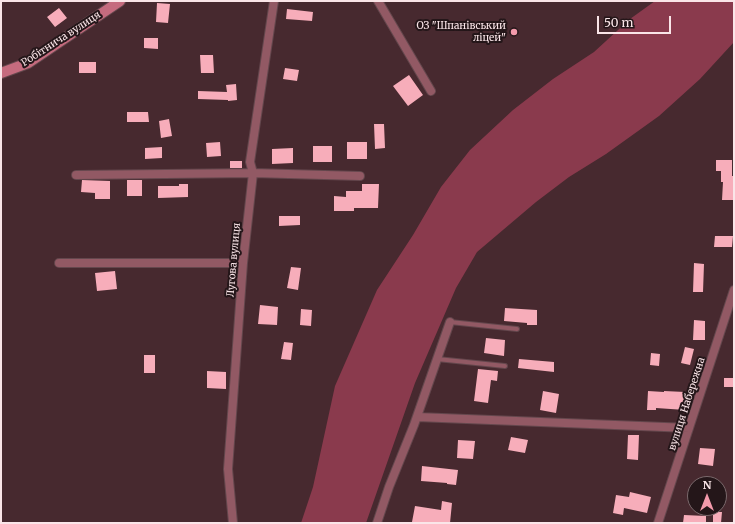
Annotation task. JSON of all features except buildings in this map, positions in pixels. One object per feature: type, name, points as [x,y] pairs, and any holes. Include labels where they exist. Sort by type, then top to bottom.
[{"type":"street","name":"Робітнича вулиця","points":[[1,73],[28,63],[120,1]]},
{"type":"street","name":"Лугова вулиця","points":[[233,523],[228,469],[243,263],[253,173],[250,162],[274,1]]},
{"type":"street","points":[[378,1],[432,91]]},
{"type":"street","points":[[76,175],[253,173],[360,176]]},
{"type":"street","points":[[59,263],[243,263]]},
{"type":"street","name":"вулиця Набережна","points":[[658,523],[734,290]]},
{"type":"street","points":[[377,523],[389,487],[417,418],[436,359],[450,322]]},
{"type":"street","points":[[417,418],[689,428]]},
{"type":"lane","points":[[450,322],[516,329]]},
{"type":"lane","points":[[436,359],[505,366]]},
{"type":"shaded area","points":[[655,1],[734,1],[734,42],[700,79],[659,116],[606,154],[569,177],[536,202],[477,252],[456,288],[415,383],[366,523],[301,523],[313,487],[335,386],[377,290],[413,235],[441,187],[470,150],[513,110],[553,79],[594,52],[630,19]]},
{"type":"place","name":"ОЗ \"Шпанівський ліцей\"","points":[[514,32]]}]
